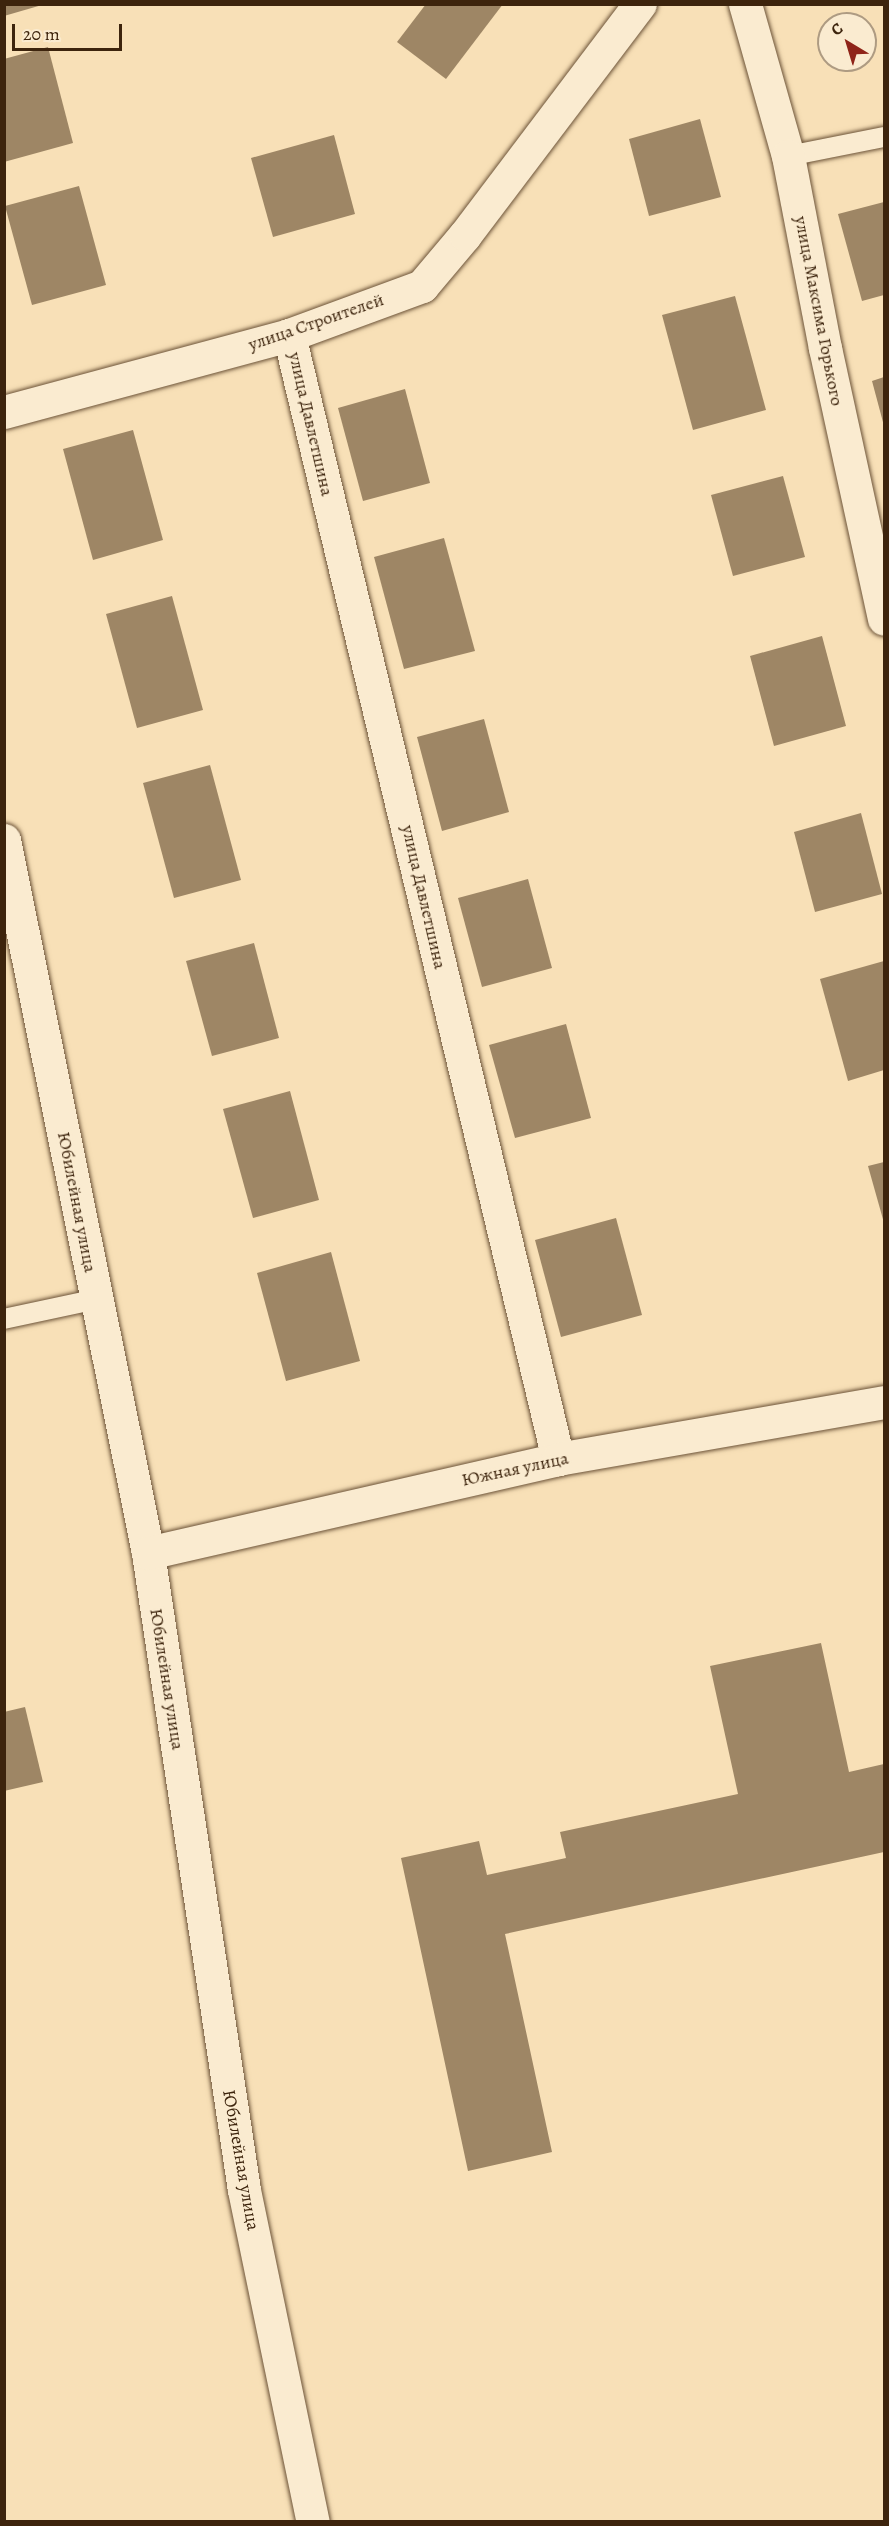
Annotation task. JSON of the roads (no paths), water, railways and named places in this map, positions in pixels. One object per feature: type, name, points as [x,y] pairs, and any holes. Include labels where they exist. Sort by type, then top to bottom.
[{"type":"street","name":"улица Строителей","points":[[4,412],[289,335],[422,286],[465,236],[640,4]]},
{"type":"street","name":"улица Максима Горького","points":[[745,4],[788,156],[825,348],[885,619]]},
{"type":"street","name":"улица Давлетшина","points":[[289,335],[558,1459]]},
{"type":"street","name":"Юбилейная улица","points":[[5,848],[148,1553],[244,2190],[313,2522]]},
{"type":"street","name":"Южная улица","points":[[148,1553],[558,1459],[885,1402]]},
{"type":"lane","points":[[788,156],[885,137]]},
{"type":"lane","points":[[4,1319],[97,1299]]}]
